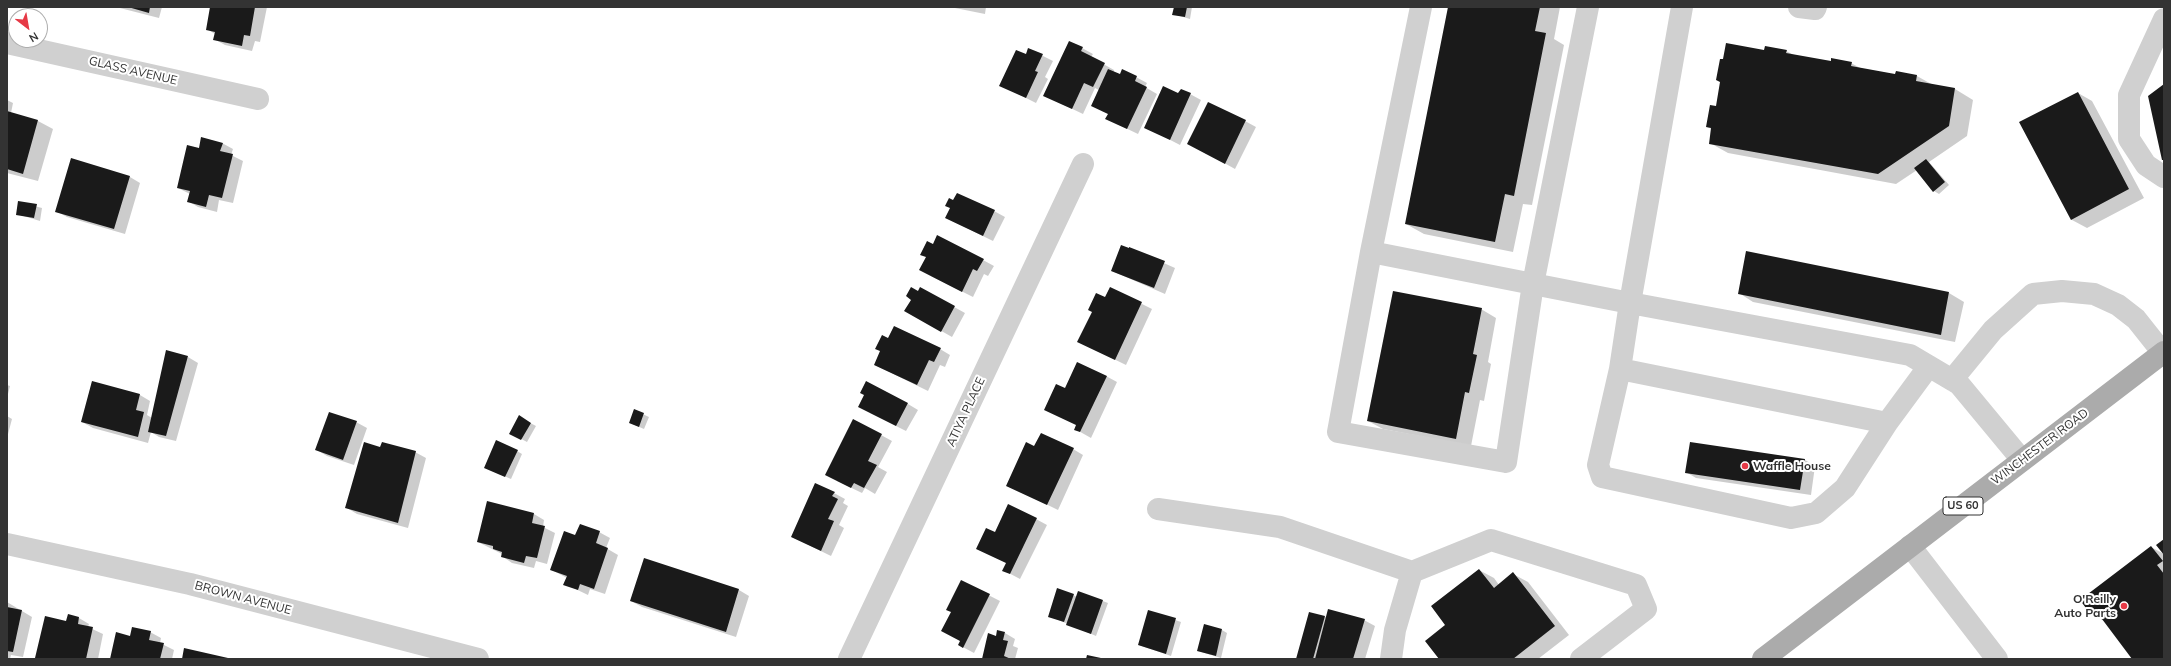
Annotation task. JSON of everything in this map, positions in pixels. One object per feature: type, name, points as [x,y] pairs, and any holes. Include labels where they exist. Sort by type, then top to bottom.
[{"type":"main road","name":"WINCHESTER ROAD","points":[[1775,655],[1910,546],[2163,352]]},
{"type":"street","points":[[1420,7],[1371,252],[1338,432],[1506,462],[1533,284],[1588,7]]},
{"type":"street","points":[[1682,7],[1630,303],[1620,369],[1598,465],[1602,477],[1791,518],[1816,512],[1845,488],[1887,423],[1929,366]]},
{"type":"street","points":[[1799,7],[1815,9],[1816,7]]},
{"type":"street","points":[[2164,19],[2129,95],[2129,139],[2146,165],[2164,177]]},
{"type":"street","name":"GLASS AVENUE","points":[[7,43],[258,99]]},
{"type":"street","name":"ATIYA PLACE","points":[[849,659],[1083,164]]},
{"type":"street","points":[[1371,252],[1630,303],[1910,355],[1958,384],[2022,460]]},
{"type":"street","points":[[1952,380],[1993,330],[2033,294],[2062,292],[2094,294],[2118,305],[2136,319],[2163,352]]},
{"type":"street","points":[[1620,369],[1887,423]]},
{"type":"street","points":[[1158,509],[1280,527],[1412,572],[1491,540],[1636,585],[1646,609],[1581,659]]},
{"type":"street","name":"BROWN AVENUE","points":[[7,544],[190,584],[478,659]]},
{"type":"street","points":[[1910,546],[1997,659]]},
{"type":"street","points":[[1391,659],[1395,630],[1412,572]]},
{"type":"building","points":[[128,7],[150,7],[149,13]]},
{"type":"building","points":[[210,7],[255,7],[250,36],[244,35],[242,46],[213,40],[215,32],[206,30]]},
{"type":"building","points":[[1174,7],[1187,7],[1185,17],[1172,15]]},
{"type":"building","points":[[1448,7],[1540,7],[1535,31],[1546,33],[1514,196],[1505,194],[1495,242],[1405,224]]},
{"type":"building","points":[[1069,41],[1083,47],[1081,51],[1105,63],[1093,87],[1084,83],[1072,109],[1043,96]]},
{"type":"building","points":[[1726,43],[1764,50],[1765,46],[1787,50],[1786,53],[1831,61],[1831,58],[1852,62],[1851,66],[1895,74],[1896,71],[1917,75],[1916,81],[1955,88],[1949,126],[1878,174],[1709,144],[1711,128],[1706,127],[1710,105],[1716,106],[1720,82],[1716,80],[1720,59],[1723,59]]},
{"type":"building","points":[[1028,48],[1043,54],[1035,71],[1038,72],[1026,98],[999,86],[1016,50],[1026,54]]},
{"type":"building","points":[[1108,69],[1120,74],[1122,69],[1137,76],[1135,81],[1147,87],[1127,129],[1105,119],[1108,114],[1091,106]]},
{"type":"building","points":[[2164,84],[2164,160],[2162,160],[2148,96]]},
{"type":"building","points":[[1163,86],[1178,93],[1181,89],[1191,93],[1170,140],[1144,128]]},
{"type":"building","points":[[2078,92],[2129,189],[2071,220],[2019,122]]},
{"type":"building","points":[[1208,102],[1246,120],[1225,164],[1187,144]]},
{"type":"building","points":[[7,111],[38,120],[23,174],[7,169]]},
{"type":"building","points":[[201,137],[223,143],[220,151],[233,154],[222,198],[209,195],[206,207],[187,202],[190,191],[177,188],[187,145],[199,148]]},
{"type":"building","points":[[71,158],[130,176],[114,229],[55,212]]},
{"type":"building","points":[[1926,159],[1945,182],[1933,192],[1914,168]]},
{"type":"building","points":[[957,193],[995,210],[983,236],[945,218],[950,208],[945,206],[949,198],[953,200]]},
{"type":"building","points":[[18,201],[37,204],[34,218],[16,215]]},
{"type":"building","points":[[937,235],[984,259],[977,271],[973,269],[962,292],[919,270],[926,257],[920,255],[927,241],[933,244]]},
{"type":"building","points":[[1121,245],[1165,261],[1154,288],[1111,271]]},
{"type":"building","points":[[1746,251],[1949,292],[1941,335],[1738,294]]},
{"type":"building","points":[[911,287],[918,291],[920,287],[955,306],[941,332],[904,311],[911,300],[906,296]]},
{"type":"building","points":[[1110,287],[1142,302],[1115,360],[1077,342],[1092,312],[1088,310],[1096,293],[1105,297]]},
{"type":"building","points":[[1393,291],[1482,308],[1473,354],[1477,355],[1469,393],[1465,392],[1456,439],[1367,421]]},
{"type":"building","points":[[894,326],[941,348],[934,362],[929,360],[917,385],[874,365],[880,351],[875,349],[882,335],[888,338]]},
{"type":"building","points":[[166,350],[188,356],[166,436],[148,432]]},
{"type":"building","points":[[1077,362],[1107,376],[1080,432],[1074,430],[1076,425],[1044,410],[1056,384],[1065,388]]},
{"type":"building","points":[[92,381],[140,394],[136,410],[144,412],[138,437],[81,422]]},
{"type":"building","points":[[866,381],[908,403],[896,426],[858,407],[864,395],[860,393]]},
{"type":"building","points":[[634,409],[644,413],[639,427],[629,423]]},
{"type":"building","points":[[329,412],[357,421],[343,460],[315,450]]},
{"type":"building","points":[[519,415],[531,423],[521,440],[509,434]]},
{"type":"building","points":[[853,419],[882,434],[868,461],[877,465],[864,488],[854,483],[851,488],[825,475]]},
{"type":"building","points":[[1041,433],[1074,448],[1047,505],[1006,486],[1026,442],[1034,446]]},
{"type":"building","points":[[496,440],[518,450],[505,477],[484,468]]},
{"type":"building","points":[[364,442],[380,447],[382,442],[416,451],[398,523],[345,508]]},
{"type":"building","name":"Waffle House","points":[[1690,442],[1805,459],[1800,490],[1685,473]]},
{"type":"building","points":[[815,483],[835,492],[832,496],[838,499],[828,519],[834,521],[821,551],[791,537]]},
{"type":"building","points":[[487,501],[534,513],[532,523],[545,526],[537,558],[526,556],[524,563],[501,557],[502,552],[493,549],[493,546],[477,542]]},
{"type":"building","points":[[1008,504],[1037,518],[1010,574],[1002,571],[1006,563],[976,549],[986,528],[995,532]]},
{"type":"building","points":[[580,524],[600,531],[596,543],[608,548],[594,589],[580,584],[578,590],[563,585],[567,576],[550,570],[564,531],[575,535]]},
{"type":"building","points":[[2164,539],[2164,555],[2156,545]]},
{"type":"building","name":"O'Reilly Auto Parts","points":[[2151,546],[2163,561],[2157,565],[2164,574],[2164,659],[2132,659],[2096,611],[2091,615],[2080,600]]},
{"type":"building","points":[[644,558],[739,589],[726,632],[630,601]]},
{"type":"building","points":[[1479,569],[1494,588],[1513,572],[1555,626],[1513,659],[1439,659],[1425,641],[1445,625],[1431,606]]},
{"type":"building","points":[[961,580],[990,594],[963,648],[958,645],[960,641],[941,631],[951,612],[946,610]]},
{"type":"building","points":[[1057,588],[1074,594],[1064,622],[1048,617]]},
{"type":"building","points":[[1078,591],[1103,600],[1091,634],[1066,625]]},
{"type":"building","points":[[7,607],[22,610],[13,652],[7,651]]},
{"type":"building","points":[[1328,609],[1365,619],[1353,659],[1315,659]]},
{"type":"building","points":[[1148,610],[1176,618],[1166,654],[1138,645]]},
{"type":"building","points":[[1309,612],[1325,616],[1313,659],[1296,659]]},
{"type":"building","points":[[68,614],[79,617],[78,624],[93,627],[86,659],[35,658],[45,616],[66,621]]},
{"type":"building","points":[[1204,624],[1222,629],[1216,656],[1197,651]]},
{"type":"building","points":[[132,627],[151,631],[149,640],[164,643],[160,659],[110,659],[116,632],[130,636]]},
{"type":"building","points":[[997,630],[1005,632],[1003,640],[1008,641],[1004,656],[1011,659],[982,659],[988,633],[996,636]]},
{"type":"building","points":[[184,648],[228,658],[228,659],[182,659]]},
{"type":"building","points":[[1087,655],[1101,658],[1086,659]]},
{"type":"place","name":"Waffle House","points":[[1745,466]]},
{"type":"place","name":"O'Reilly Auto Parts","points":[[2124,606]]}]
